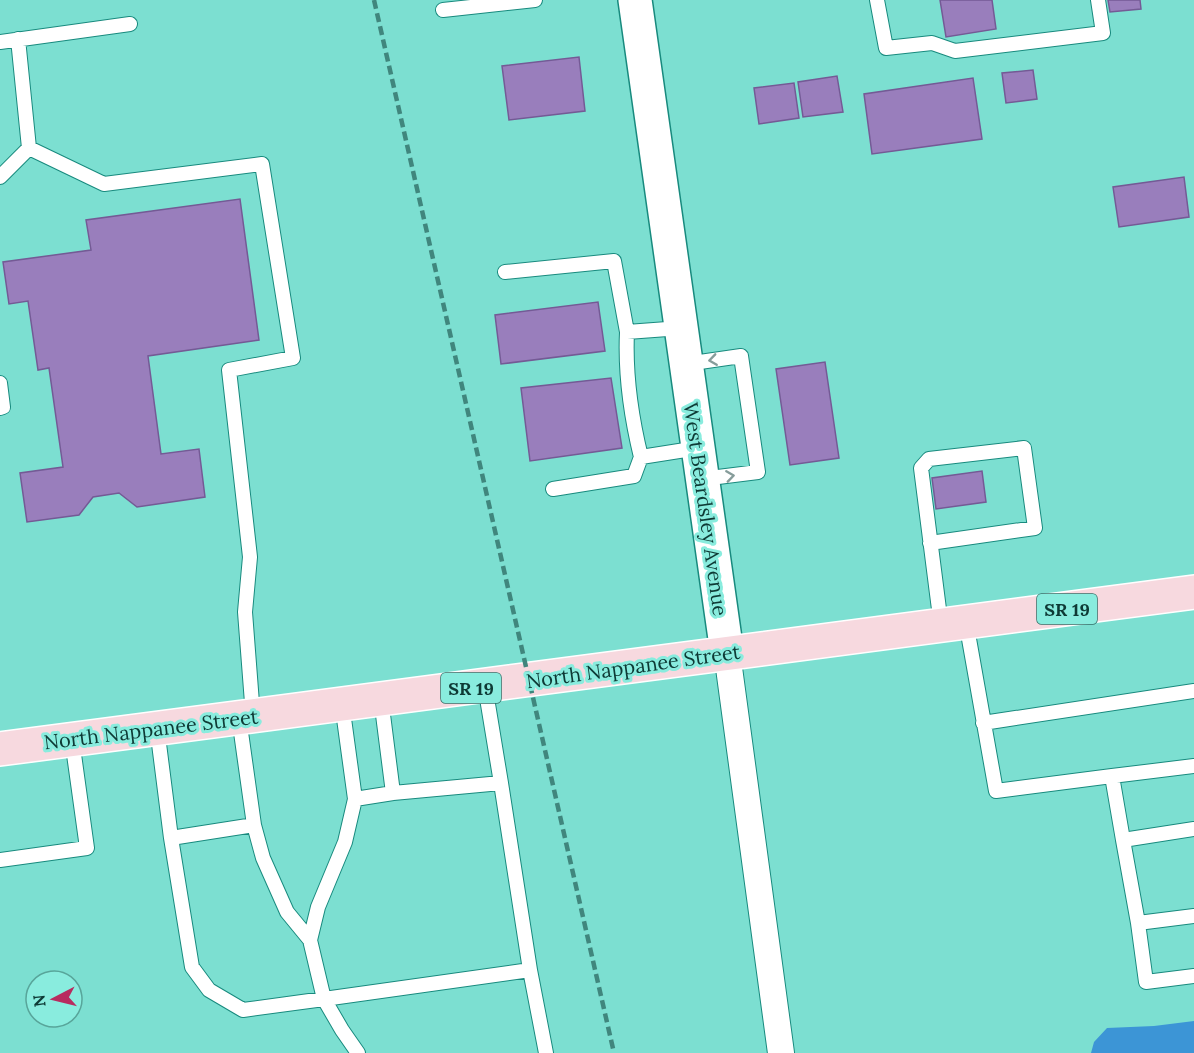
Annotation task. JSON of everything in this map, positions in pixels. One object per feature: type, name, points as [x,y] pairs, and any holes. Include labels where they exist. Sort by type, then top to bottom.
[{"type":"main road","name":"West Beardsley Avenue","points":[[635,0],[726,653]]},
{"type":"main road","name":"North Nappanee Street","points":[[0,749],[1194,592]]},
{"type":"street","name":"West Beardsley Avenue","points":[[726,653],[781,1053]]},
{"type":"lane","points":[[443,10],[535,0]]},
{"type":"lane","points":[[877,0],[886,48],[932,44],[955,51],[1103,33],[1098,0]]},
{"type":"lane","points":[[0,42],[130,24]]},
{"type":"lane","points":[[18,39],[29,148]]},
{"type":"lane","points":[[0,177],[29,148]]},
{"type":"lane","points":[[29,148],[104,184],[262,164],[293,358],[229,370],[250,557],[245,612],[246,717],[254,825],[263,858],[287,912],[310,940],[324,999],[358,1053]]},
{"type":"lane","points":[[505,272],[614,261],[627,332],[626,356],[633,424],[641,457],[634,476],[553,489]]},
{"type":"lane","points":[[627,332],[681,328]]},
{"type":"lane","points":[[686,364],[741,356],[758,472],[702,479]]},
{"type":"lane","points":[[0,383],[3,407],[0,408]]},
{"type":"lane","points":[[641,457],[698,448]]},
{"type":"lane","points":[[930,543],[1035,528],[1024,448],[929,459],[921,468],[930,543],[983,723],[996,791],[1194,765]]},
{"type":"lane","points":[[485,686],[530,970],[546,1053]]},
{"type":"lane","points":[[983,723],[1194,691]]},
{"type":"lane","points":[[381,699],[393,793]]},
{"type":"lane","points":[[310,940],[318,907],[345,842],[355,799],[342,704]]},
{"type":"lane","points":[[157,728],[171,838],[192,967],[209,990],[243,1010],[530,970]]},
{"type":"lane","points":[[0,860],[87,848],[72,740]]},
{"type":"lane","points":[[1112,777],[1146,982],[1194,976]]},
{"type":"lane","points":[[355,799],[393,793],[501,783]]},
{"type":"lane","points":[[171,838],[254,825]]},
{"type":"lane","points":[[1123,840],[1194,829]]},
{"type":"lane","points":[[1138,923],[1194,916]]},
{"type":"water","points":[[1194,1021],[1194,1053],[1091,1053],[1094,1042],[1107,1028]]},
{"type":"building","points":[[940,0],[992,0],[996,29],[946,37]]},
{"type":"building","points":[[1108,0],[1140,0],[1141,9],[1110,12]]},
{"type":"building","points":[[579,57],[585,111],[509,120],[502,66]]},
{"type":"building","points":[[1033,70],[1037,99],[1006,103],[1002,73]]},
{"type":"building","points":[[837,76],[843,112],[803,117],[798,82]]},
{"type":"building","points":[[973,78],[982,139],[872,154],[864,94]]},
{"type":"building","points":[[794,83],[799,118],[759,124],[754,88]]},
{"type":"building","points":[[1184,177],[1189,217],[1119,227],[1113,187]]},
{"type":"building","points":[[240,199],[259,340],[148,356],[161,454],[199,449],[205,497],[137,507],[119,493],[93,497],[79,515],[27,522],[20,473],[63,467],[49,368],[38,370],[28,301],[9,304],[3,262],[91,250],[86,220]]},
{"type":"building","points":[[598,302],[605,351],[501,364],[495,315]]},
{"type":"building","points":[[825,362],[839,458],[790,465],[776,369]]},
{"type":"building","points":[[611,378],[622,448],[530,461],[521,388]]},
{"type":"building","points":[[982,471],[986,502],[936,509],[932,478]]},
{"type":"railway","points":[[374,0],[614,1053]]}]
